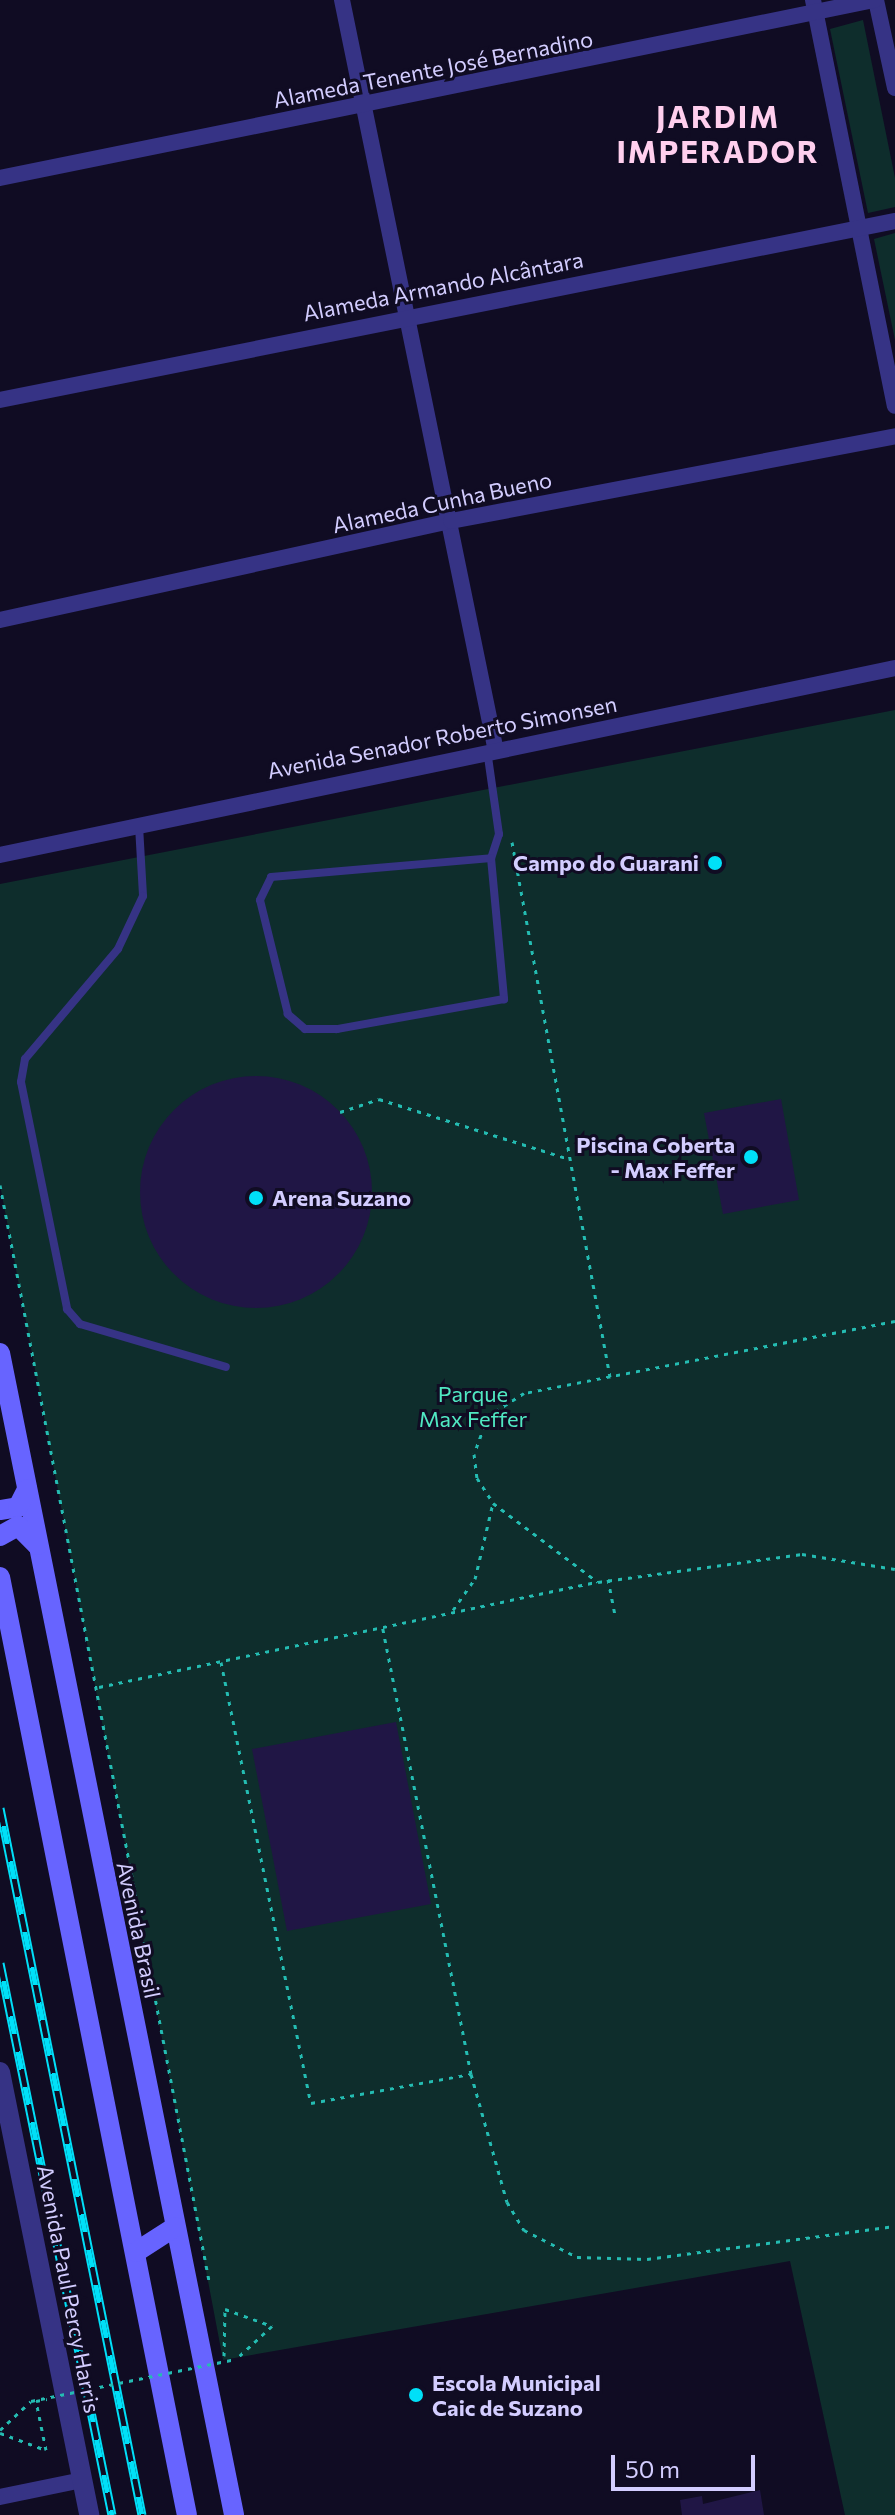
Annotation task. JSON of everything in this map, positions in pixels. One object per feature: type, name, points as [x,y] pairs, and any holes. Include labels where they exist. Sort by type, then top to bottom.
[{"type":"main road","name":"Avenida Brasil","points":[[0,1353],[234,2515]]},
{"type":"main road","points":[[0,1510],[18,1507],[27,1489]]},
{"type":"main road","points":[[0,1536],[18,1526],[39,1548]]},
{"type":"main road","points":[[0,1577],[187,2515]]},
{"type":"main road","points":[[136,2252],[175,2227]]},
{"type":"street","points":[[342,0],[451,521],[491,748]]},
{"type":"street","points":[[875,0],[895,88]]},
{"type":"street","name":"Alameda Tenente José Bernadino","points":[[0,178],[363,105],[814,7],[875,0]]},
{"type":"street","points":[[814,7],[895,406]]},
{"type":"street","name":"Alameda Armando Alcântara","points":[[0,400],[409,313],[859,231],[895,221]]},
{"type":"street","name":"Alameda Cunha Bueno","points":[[0,620],[451,521],[895,436]]},
{"type":"street","name":"Avenida Senador Roberto Simonsen","points":[[0,855],[139,821],[895,668]]},
{"type":"street","name":"Avenida Paul Percy Harris","points":[[0,2072],[89,2515]]},
{"type":"street","points":[[0,2497],[82,2480]]},
{"type":"lane","points":[[491,748],[499,834],[491,858],[504,999],[337,1029],[305,1029],[288,1014],[260,900],[271,877],[491,858]]},
{"type":"lane","points":[[139,821],[143,896],[118,949],[25,1059],[21,1082],[67,1309],[80,1324],[226,1367]]},
{"type":"path","points":[[511,839],[610,1378]]},
{"type":"path","points":[[340,1112],[379,1099],[569,1159]]},
{"type":"path","points":[[0,1185],[99,1687],[212,2297]]},
{"type":"path","points":[[598,1582],[493,1503],[474,1466],[476,1437],[488,1416],[524,1393],[895,1321]]},
{"type":"path","points":[[451,1612],[475,1579],[493,1503]]},
{"type":"path","points":[[99,1687],[608,1579],[802,1554],[895,1569]]},
{"type":"path","points":[[608,1579],[615,1614]]},
{"type":"path","points":[[382,1626],[471,2074],[507,2202],[524,2230],[577,2257],[647,2259],[895,2226]]},
{"type":"path","points":[[221,1662],[311,2103],[471,2074]]},
{"type":"path","points":[[36,2401],[46,2450],[0,2432],[31,2401],[236,2359],[272,2326],[225,2309],[223,2360]]},
{"type":"path","points":[[215,2313],[223,2360]]},
{"type":"green space","points":[[863,20],[895,178],[895,207],[868,213],[830,29]]},
{"type":"green space","points":[[895,233],[895,340],[874,239]]},
{"type":"green space","name":"Parque Max Feffer","points":[[895,710],[895,2515],[845,2515],[790,2261],[223,2360],[0,1185],[0,884]]},
{"type":"building","name":"Arena Suzano","points":[[256,1076],[301,1084],[321,1095],[338,1110],[353,1127],[364,1147],[372,1192],[364,1237],[353,1257],[338,1274],[321,1289],[301,1300],[256,1308],[211,1300],[191,1289],[174,1274],[159,1257],[148,1237],[140,1192],[148,1147],[159,1127],[174,1110],[191,1095],[211,1084]]},
{"type":"building","name":"Piscina Coberta - Max Feffer","points":[[781,1099],[799,1200],[723,1214],[704,1113]]},
{"type":"building","points":[[396,1722],[431,1904],[287,1931],[252,1749]]},
{"type":"building","points":[[760,2490],[764,2515],[682,2515],[680,2500],[702,2496],[703,2504]]},
{"type":"railway","points":[[0,1808],[142,2515]]},
{"type":"railway","points":[[0,1963],[112,2515]]},
{"type":"place","name":"Campo do Guarani","points":[[715,863]]},
{"type":"place","name":"Piscina Coberta - Max Feffer","points":[[751,1157]]},
{"type":"place","name":"Arena Suzano","points":[[256,1198]]},
{"type":"place","name":"Escola Municipal Caic de Suzano","points":[[416,2395]]},
{"type":"district","name":"JARDIM IMPERADOR","points":[[718,133]]}]
